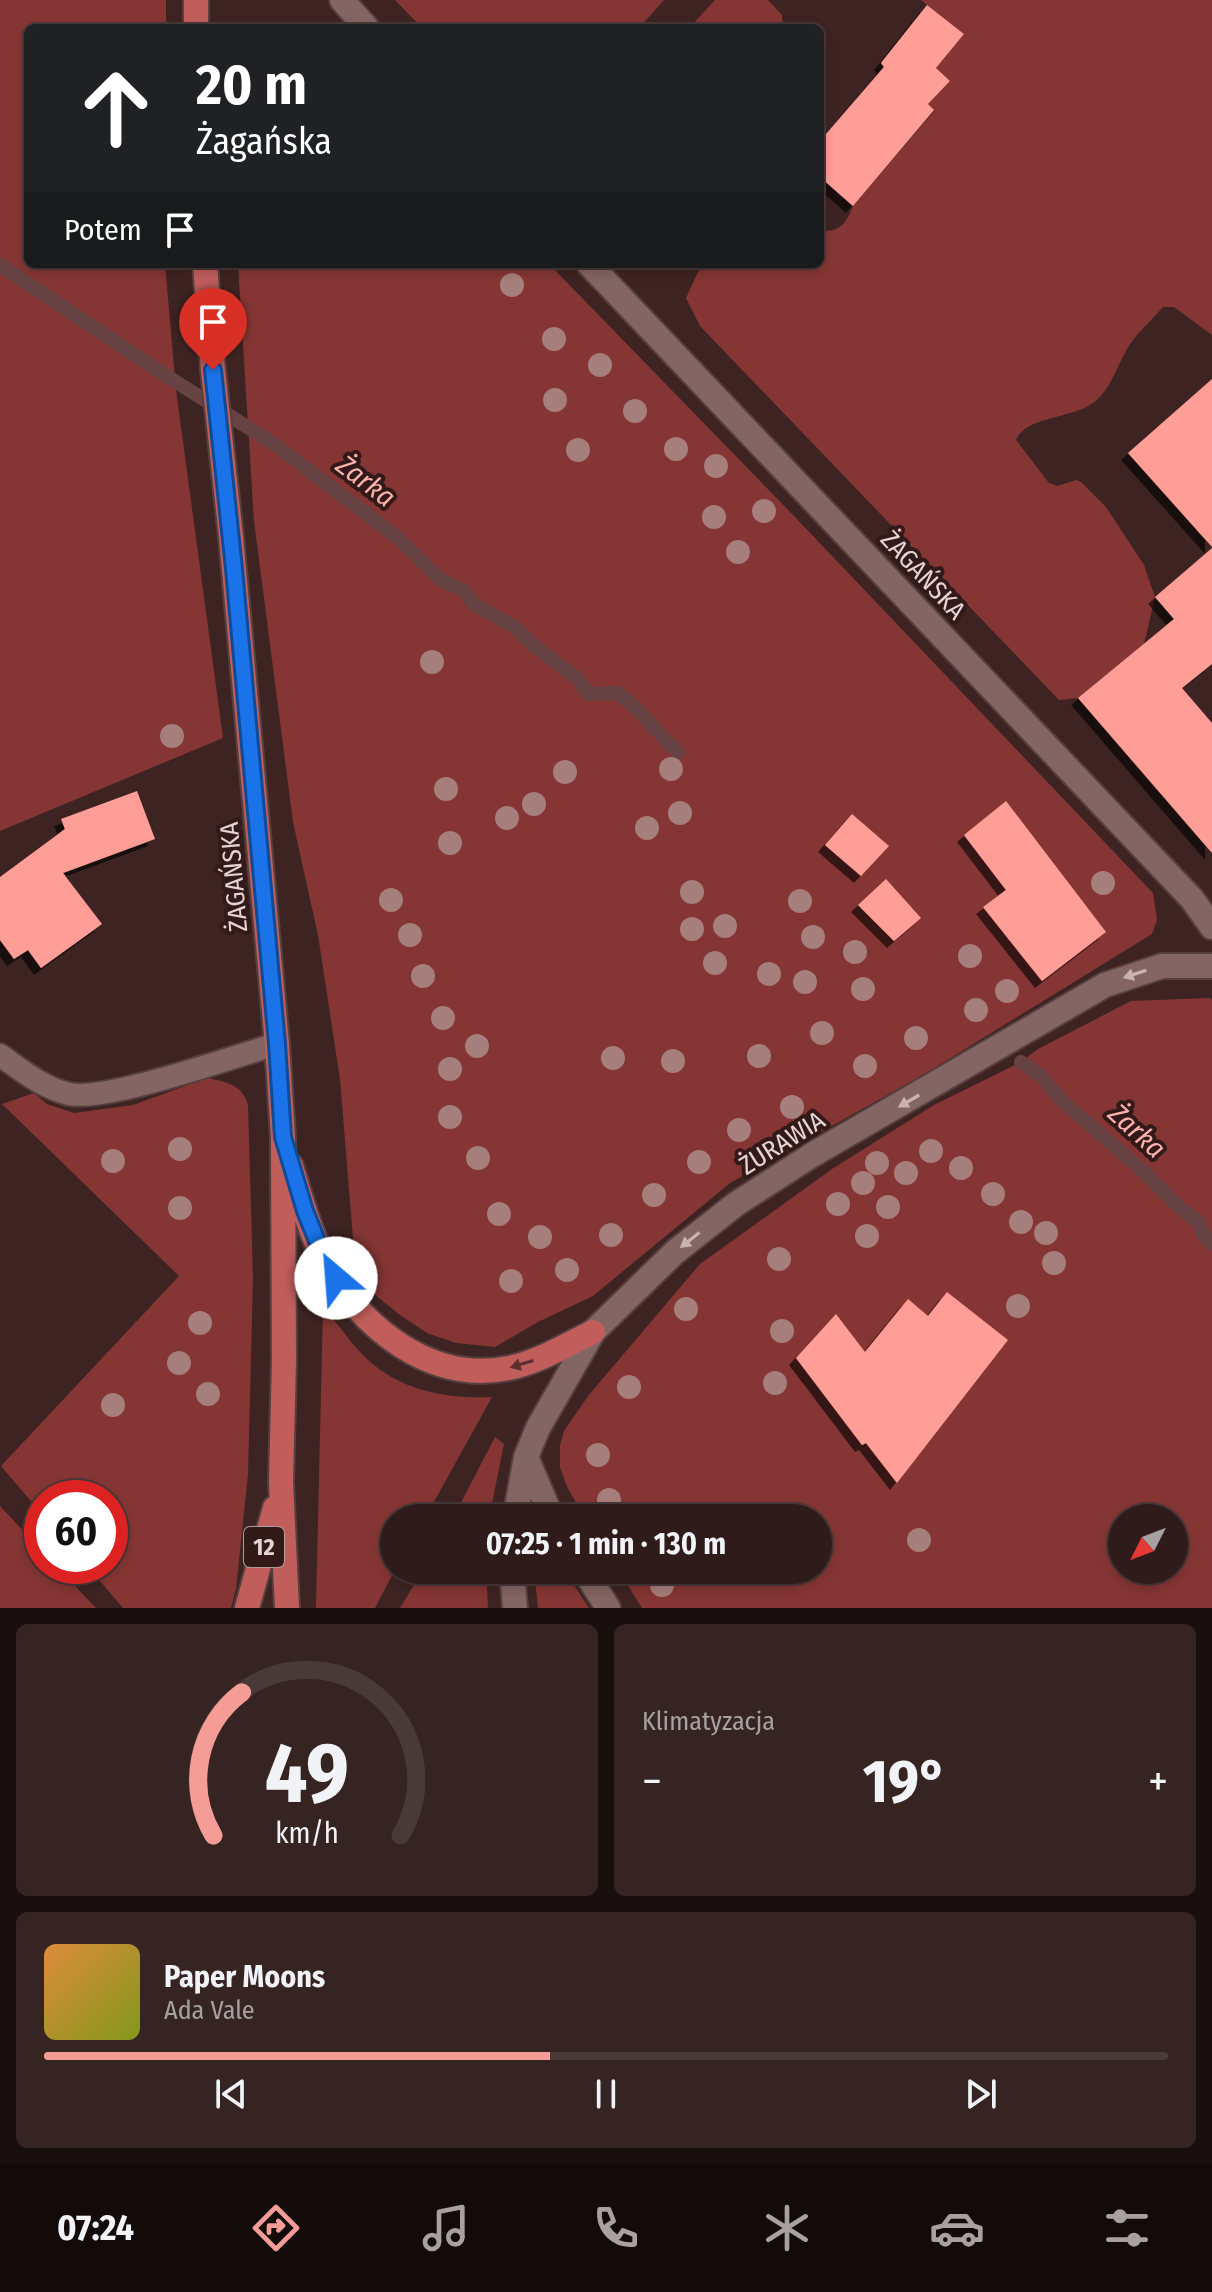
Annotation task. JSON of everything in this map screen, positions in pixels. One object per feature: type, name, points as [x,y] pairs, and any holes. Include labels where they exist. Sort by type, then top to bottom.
[{"type":"main road","points":[[196,0],[196,24]]},
{"type":"main road","name":"ŻAGAŃSKA","points":[[205,268],[283,1137],[281,1486],[287,1608]]},
{"type":"main road","points":[[283,1137],[305,1211],[326,1263],[365,1317],[387,1338],[419,1356],[449,1367],[483,1370],[509,1368],[537,1360],[593,1332]]},
{"type":"main road","name":"ŻAGAŃSKA","points":[[247,1608],[281,1486]]},
{"type":"street","points":[[342,0],[363,24]]},
{"type":"street","name":"ŻAGAŃSKA","points":[[593,268],[1192,899],[1212,927]]},
{"type":"street","name":"ŻURAWIA","points":[[518,1504],[526,1457],[538,1428],[593,1332],[675,1252],[736,1204],[812,1155],[1105,985],[1162,966],[1212,966]]},
{"type":"street","points":[[526,1457],[546,1504]]},
{"type":"street","points":[[513,1584],[515,1608]]},
{"type":"street","points":[[593,1584],[608,1608]]},
{"type":"lane","points":[[0,1055],[34,1079],[71,1094],[125,1087],[277,1044]]},
{"type":"shaded area","points":[[0,0],[166,0],[166,24],[24,24],[24,268],[165,268],[176,390],[223,738],[0,831]]},
{"type":"shaded area","points":[[395,0],[664,0],[643,24],[418,24]]},
{"type":"shaded area","points":[[715,0],[768,0],[782,15],[783,24],[693,24]]},
{"type":"shaded area","points":[[921,0],[1212,0],[1212,335],[1174,307],[1163,307],[1133,340],[1100,397],[1084,408],[1029,426],[1016,440],[1049,483],[1057,486],[1076,480],[1081,482],[1106,507],[1144,565],[1155,597],[1144,644],[1078,698],[1059,700],[700,326],[686,298],[703,268],[824,268],[824,231],[833,230],[845,222],[853,206],[934,111],[928,104],[950,81],[936,68],[964,34]]},
{"type":"shaded area","points":[[238,268],[553,268],[1153,893],[1157,920],[1152,934],[923,1075],[730,1183],[593,1296],[495,1347],[456,1343],[427,1333],[374,1294],[355,1263],[340,1079],[318,935],[293,822],[254,521]]},
{"type":"shaded area","points":[[1210,998],[1212,1241],[1205,1233],[1202,1220],[1180,1206],[1141,1166],[1064,1099],[1026,1058],[1131,1001]]},
{"type":"shaded area","points":[[1021,1062],[1179,1210],[1198,1222],[1203,1236],[1212,1246],[1212,1608],[642,1608],[627,1584],[832,1584],[832,1504],[577,1504],[560,1467],[560,1445],[564,1431],[588,1396],[700,1264],[832,1169],[934,1105]]},
{"type":"shaded area","points":[[207,1078],[238,1089],[248,1105],[253,1278],[248,1474],[236,1589],[231,1608],[123,1608],[102,1584],[128,1584],[128,1480],[24,1480],[24,1493],[1,1466],[179,1276],[2,1104],[34,1093],[47,1104],[74,1113],[133,1105]]},
{"type":"shaded area","points":[[323,1306],[350,1341],[381,1371],[426,1391],[492,1397],[433,1504],[380,1504],[380,1584],[388,1584],[375,1608],[316,1608]]},
{"type":"shaded area","points":[[495,1437],[504,1444],[492,1504],[460,1504]]},
{"type":"shaded area","points":[[0,1506],[24,1532],[24,1584],[73,1584],[96,1608],[0,1608]]},
{"type":"shaded area","points":[[415,1584],[487,1584],[488,1608],[400,1608]]},
{"type":"shaded area","points":[[535,1584],[573,1584],[589,1608],[538,1608]]},
{"type":"building","points":[[927,5],[964,34],[936,68],[950,81],[928,104],[934,110],[853,206],[824,181],[824,136],[884,67],[881,63]]},
{"type":"building","points":[[1212,379],[1212,547],[1128,453]]},
{"type":"building","points":[[1212,548],[1212,664],[1182,688],[1212,723],[1212,853],[1078,698],[1174,619],[1155,597]]},
{"type":"building","points":[[137,791],[155,839],[63,873],[102,924],[41,968],[28,950],[14,959],[0,940],[0,877],[65,829],[61,819]]},
{"type":"building","points":[[1006,801],[1106,932],[1042,981],[983,907],[1006,890],[964,835]]},
{"type":"building","points":[[852,814],[889,846],[861,876],[825,845]]},
{"type":"building","points":[[886,879],[921,918],[894,941],[858,905]]},
{"type":"building","points":[[947,1292],[1008,1340],[897,1483],[866,1443],[862,1445],[796,1358],[836,1314],[865,1352],[908,1299],[928,1316]]},
{"type":"waterway","name":"Żarka","points":[[0,265],[277,446],[399,539],[440,579],[464,591],[474,604],[516,628],[579,680],[588,694],[618,693],[678,753]]},
{"type":"waterway","name":"Żarka","points":[[1021,1062],[1042,1077],[1062,1101],[1199,1222],[1203,1234],[1212,1244]]},
{"type":"route","points":[[213,370],[234,569],[283,1137],[305,1211],[326,1263],[336,1278]]}]
